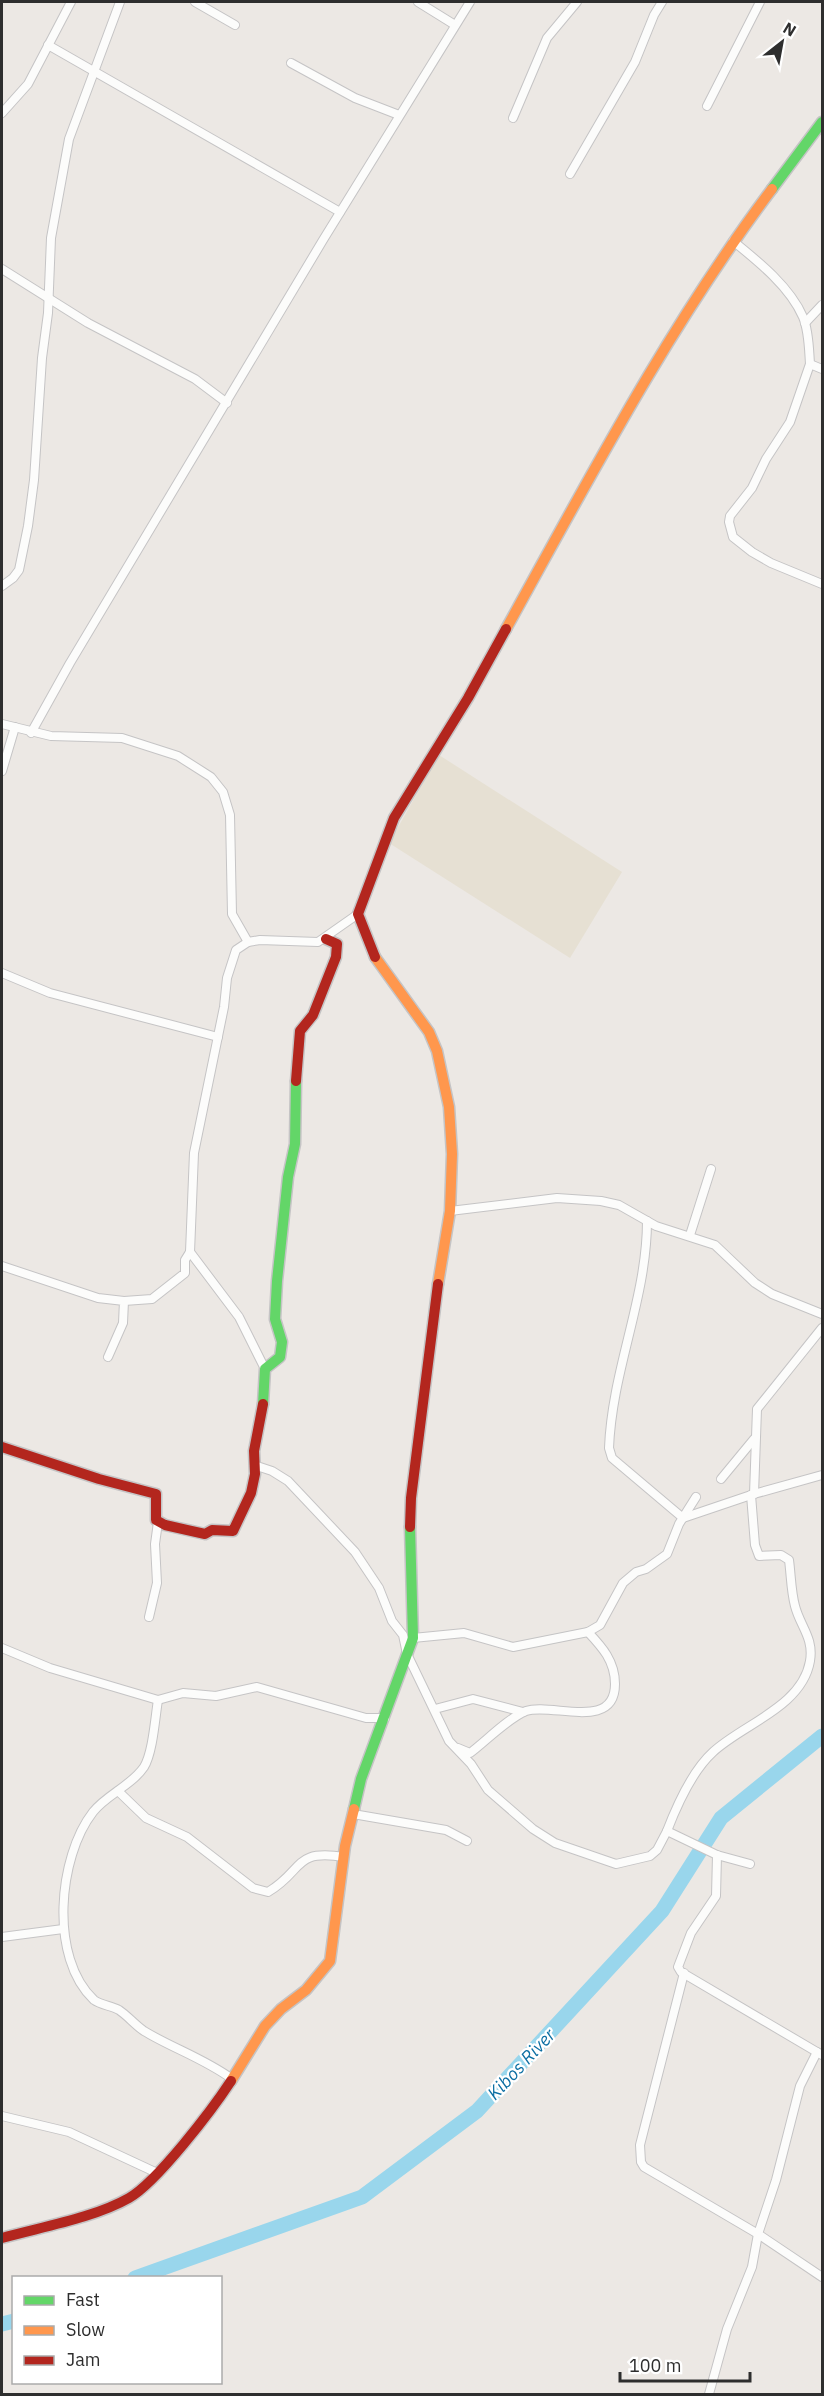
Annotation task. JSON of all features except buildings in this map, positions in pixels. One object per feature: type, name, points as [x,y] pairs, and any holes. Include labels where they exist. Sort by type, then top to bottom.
[{"type":"main road","points":[[2,2238],[98,2211],[130,2198],[155,2172],[160,2170],[186,2140],[232,2079],[266,2026],[281,2009],[314,1982],[330,1961],[344,1857],[361,1779],[413,1638],[409,1560],[411,1498],[432,1344],[438,1281],[450,1211],[452,1154],[449,1107],[437,1051],[429,1032],[379,966],[367,943],[358,914],[394,818],[468,698],[616,430],[733,241],[821,127]]},
{"type":"main road","points":[[2,1447],[99,1479],[156,1494],[158,1522],[205,1534],[212,1530],[233,1531],[251,1493],[254,1451],[262,1415],[264,1369],[280,1357],[282,1342],[276,1319],[277,1281],[297,1122],[296,1068],[300,1031],[313,1015],[336,957],[337,944],[326,939]]},
{"type":"street","points":[[2,113],[28,84],[71,2]]},
{"type":"street","points":[[2,586],[19,570],[28,526],[49,297],[47,285],[51,238],[69,139],[120,2]]},
{"type":"street","points":[[195,2],[235,25]]},
{"type":"street","points":[[418,2],[455,25]]},
{"type":"street","points":[[32,733],[70,663],[340,212],[470,2]]},
{"type":"street","points":[[513,118],[547,38],[577,2]]},
{"type":"street","points":[[570,174],[638,56],[654,15],[663,2]]},
{"type":"street","points":[[707,106],[760,2]]},
{"type":"street","points":[[48,45],[340,212]]},
{"type":"street","points":[[291,63],[355,98],[399,115]]},
{"type":"street","points":[[733,241],[762,265],[790,298],[805,323],[810,364],[790,422],[766,459],[752,488],[730,516],[729,522],[733,537],[746,548],[771,563],[822,584]]},
{"type":"street","points":[[2,269],[88,323],[195,379],[227,403]]},
{"type":"street","points":[[805,323],[822,305]]},
{"type":"street","points":[[810,364],[822,369]]},
{"type":"street","points":[[2,724],[32,733],[122,738],[178,756],[193,763],[211,777],[223,792],[230,815],[232,914],[248,942]]},
{"type":"street","points":[[2,771],[15,728]]},
{"type":"street","points":[[2,1266],[98,1298],[123,1301],[152,1299],[185,1273],[185,1260],[190,1252],[194,1153],[232,958],[236,950],[248,942],[260,940],[306,944],[326,939],[358,914]]},
{"type":"street","points":[[2,973],[50,993],[218,1037]]},
{"type":"street","points":[[690,1235],[711,1169]]},
{"type":"street","points":[[450,1211],[529,1200],[577,1198],[619,1205],[647,1221],[716,1245],[740,1271],[772,1294],[822,1314]]},
{"type":"street","points":[[647,1221],[647,1255],[641,1287],[627,1332],[609,1448],[612,1458],[683,1518]]},
{"type":"street","points":[[190,1252],[239,1317],[264,1369]]},
{"type":"street","points":[[108,1357],[123,1323],[123,1301]]},
{"type":"street","points":[[254,1465],[272,1471],[288,1481],[355,1552],[379,1588],[392,1621],[403,1635],[407,1654],[454,1746],[471,1764],[488,1790],[533,1829],[555,1844],[616,1864],[650,1856],[657,1850],[676,1809],[700,1767],[712,1752],[792,1695],[806,1675],[810,1660],[810,1640],[799,1619],[794,1602],[789,1560],[781,1555],[759,1556],[755,1545],[752,1494],[754,1439],[757,1409],[760,1403],[822,1328]]},
{"type":"street","points":[[721,1479],[754,1439]]},
{"type":"street","points":[[683,1518],[752,1494],[822,1475]]},
{"type":"street","points":[[413,1638],[464,1633],[513,1647],[588,1632],[600,1625],[623,1583],[636,1572],[646,1569],[667,1554],[683,1518],[696,1497]]},
{"type":"street","points":[[149,1617],[157,1583],[155,1544],[158,1522]]},
{"type":"street","points":[[454,1746],[470,1753],[523,1712],[539,1708],[587,1714],[602,1709],[609,1702],[615,1686],[610,1659],[588,1632]]},
{"type":"street","points":[[2,1648],[50,1668],[158,1700],[183,1693],[223,1695],[257,1687],[366,1718],[385,1718]]},
{"type":"street","points":[[435,1709],[473,1699],[523,1712]]},
{"type":"street","points":[[158,1700],[147,1761],[143,1768],[95,1809],[79,1837],[65,1880],[62,1905],[63,1929],[74,1967],[82,1984],[95,2001],[122,2012],[142,2030],[218,2068],[232,2079]]},
{"type":"street","points":[[118,1791],[146,1818],[187,1837],[244,1881],[268,1892],[284,1881],[301,1860],[323,1854],[344,1857]]},
{"type":"street","points":[[353,1814],[446,1830],[467,1841]]},
{"type":"street","points":[[667,1831],[713,1853],[750,1864]]},
{"type":"street","points":[[709,2394],[727,2330],[753,2267],[758,2234],[800,2086],[820,2053],[684,1973],[678,1967],[685,1947],[716,1896],[713,1853]]},
{"type":"street","points":[[2,1937],[63,1929]]},
{"type":"street","points":[[684,1973],[640,2145],[641,2162],[644,2167],[758,2234],[822,2277]]},
{"type":"street","points":[[2,2116],[69,2132],[155,2172]]},
{"type":"shaded area","points":[[439,755],[622,872],[570,958],[389,843]]},
{"type":"waterway","name":"Kibos River","points":[[141,2276],[362,2197],[477,2111],[662,1911],[721,1818],[822,1736]]},
{"type":"waterway","name":"Kibos River","points":[[2,2324],[12,2322]]},
{"type":"traffic: fast","points":[[772,189],[822,122]]},
{"type":"traffic: fast","points":[[263,1404],[265,1369],[280,1357],[282,1342],[275,1319],[277,1281],[288,1177],[295,1144],[296,1081]]},
{"type":"traffic: fast","points":[[354,1809],[361,1779],[413,1638],[410,1527]]},
{"type":"traffic: slow","points":[[506,629],[599,460],[664,349],[734,241],[772,189]]},
{"type":"traffic: slow","points":[[375,957],[429,1032],[437,1051],[449,1107],[452,1154],[450,1211],[438,1284]]},
{"type":"traffic: slow","points":[[231,2081],[265,2026],[281,2009],[306,1990],[330,1961],[345,1846],[354,1809]]},
{"type":"traffic: jam","points":[[375,957],[358,914],[394,818],[468,698],[506,629]]},
{"type":"traffic: jam","points":[[296,1081],[300,1031],[313,1015],[336,957],[337,944],[326,939]]},
{"type":"traffic: jam","points":[[410,1527],[411,1498],[438,1284]]},
{"type":"traffic: jam","points":[[2,1447],[99,1479],[156,1494],[156,1520],[165,1525],[205,1534],[212,1530],[233,1531],[251,1493],[255,1474],[254,1451],[263,1404]]},
{"type":"traffic: jam","points":[[2,2238],[84,2217],[115,2205],[141,2190],[169,2162],[198,2127],[231,2081]]}]
